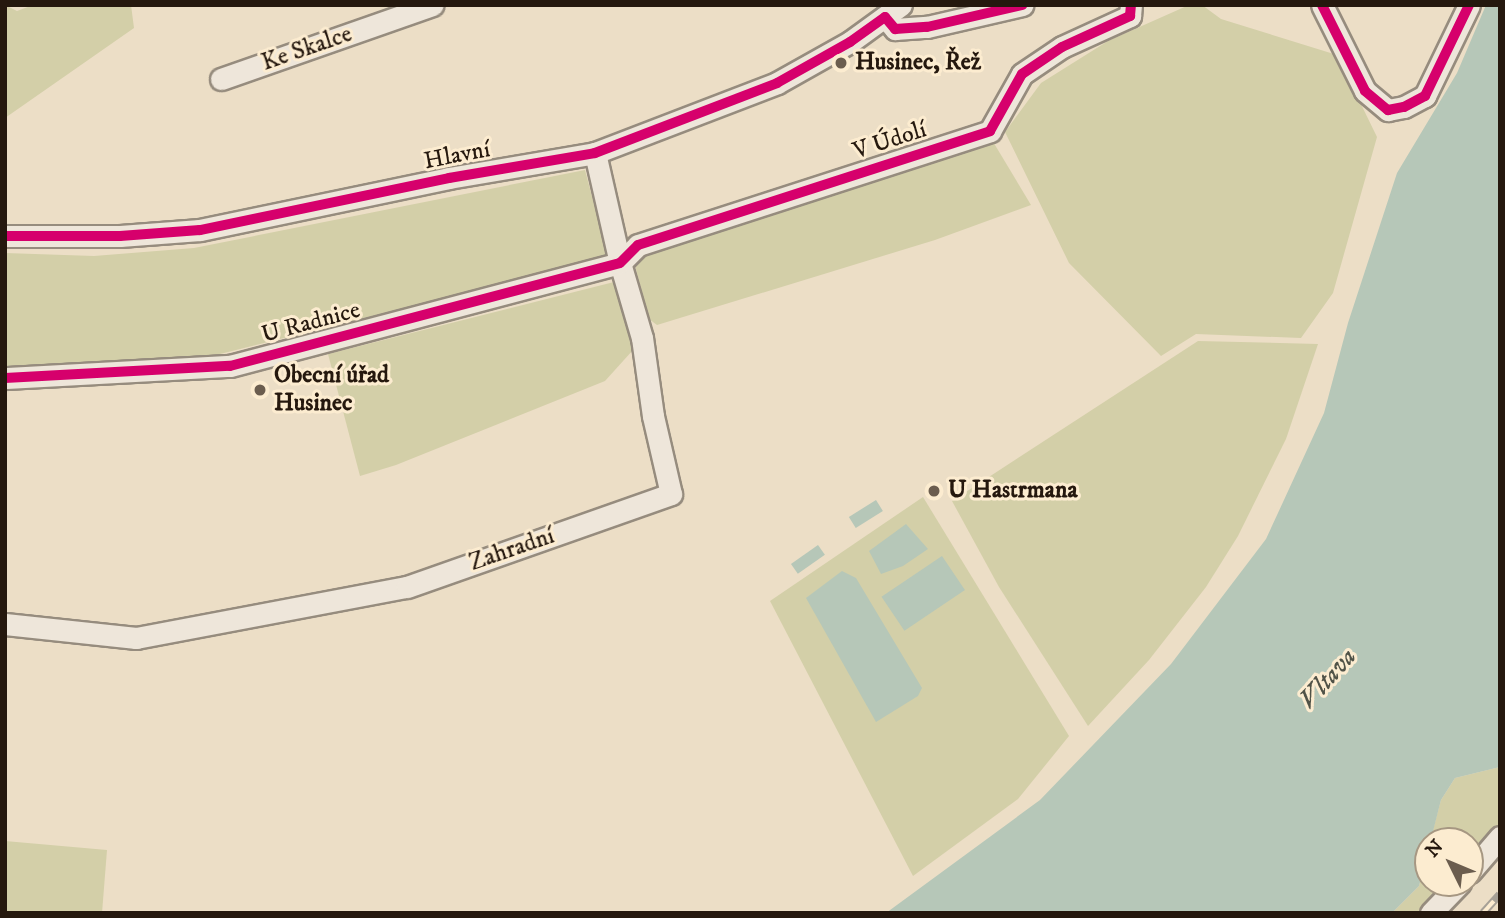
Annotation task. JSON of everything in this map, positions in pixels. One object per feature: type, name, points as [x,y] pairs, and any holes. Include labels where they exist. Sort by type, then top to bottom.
[{"type":"street","name":"Ke Skalce","points":[[221,79],[432,5]]},
{"type":"street","points":[[893,11],[895,29],[927,27],[1022,5]]},
{"type":"street","name":"V Údolí","points":[[620,264],[638,245],[990,131],[1022,74],[1062,47],[1130,16],[1131,5]]},
{"type":"street","points":[[1322,5],[1365,91],[1388,110],[1404,107],[1425,96],[1469,5]]},
{"type":"street","name":"Hlavní","points":[[5,236],[120,236],[200,230],[449,178],[595,153],[777,83],[850,42],[893,11]]},
{"type":"street","name":"Zahradní","points":[[5,624],[136,638],[407,587],[671,494],[653,416],[642,338],[620,264],[595,153]]},
{"type":"street","name":"U Radnice","points":[[5,378],[230,366],[620,264]]},
{"type":"street","points":[[1484,856],[1500,837]]},
{"type":"street","points":[[1431,913],[1446,897]]},
{"type":"shaded area","points":[[5,5],[17,11],[33,5],[131,5],[134,28],[5,118]]},
{"type":"shaded area","points":[[1189,5],[1202,5],[1221,19],[1337,55],[1377,137],[1333,293],[1301,338],[1196,334],[1161,356],[1069,263],[1005,132],[1041,83],[1108,41]]},
{"type":"shaded area","points":[[992,140],[1031,205],[935,240],[657,325],[649,319],[633,258]]},
{"type":"shaded area","points":[[585,170],[608,257],[212,356],[5,370],[5,253],[94,256],[194,248]]},
{"type":"shaded area","points":[[614,282],[633,350],[605,381],[396,465],[360,476],[328,354]]},
{"type":"shaded area","points":[[1198,341],[1318,344],[1286,439],[1238,536],[1206,587],[1149,660],[1088,726],[999,587],[952,501]]},
{"type":"shaded area","points":[[923,497],[1069,736],[1018,799],[913,876],[770,601]]},
{"type":"shaded area","points":[[1500,767],[1500,825],[1484,844],[1484,827],[1434,827],[1441,800],[1455,778]]},
{"type":"shaded area","points":[[5,841],[107,850],[102,913],[5,913]]},
{"type":"shaded area","points":[[1414,891],[1414,897],[1436,897],[1422,913],[1392,913]]},
{"type":"water","name":"Vltava","points":[[1486,5],[1500,5],[1500,767],[1455,778],[1441,800],[1434,827],[1414,827],[1414,891],[1392,913],[886,913],[1040,800],[1171,664],[1266,539],[1324,413],[1348,323],[1397,173],[1457,73]]},
{"type":"water","points":[[876,500],[883,511],[856,528],[849,517]]},
{"type":"water","points":[[906,524],[928,549],[903,566],[881,574],[869,551]]},
{"type":"water","points":[[818,545],[825,555],[798,574],[791,564]]},
{"type":"water","points":[[942,556],[965,590],[904,631],[881,597]]},
{"type":"water","points":[[842,571],[856,578],[922,688],[918,696],[876,722],[806,598]]},
{"type":"railway","points":[[1483,913],[1500,894]]},
{"type":"cycle path","points":[[5,236],[120,236],[200,230],[449,178],[595,153],[777,83],[850,42],[885,17],[895,29],[927,27],[1022,5]]},
{"type":"cycle path","points":[[5,378],[230,366],[620,263],[638,245],[990,131],[1022,74],[1062,47],[1130,16],[1131,5]]},
{"type":"cycle path","points":[[1322,5],[1365,91],[1388,110],[1404,107],[1425,96],[1469,5]]},
{"type":"place","name":"Husinec, Řež","points":[[841,63]]},
{"type":"place","name":"Obecní úřad Husinec","points":[[260,390]]},
{"type":"place","name":"U Hastrmana","points":[[934,491]]}]
